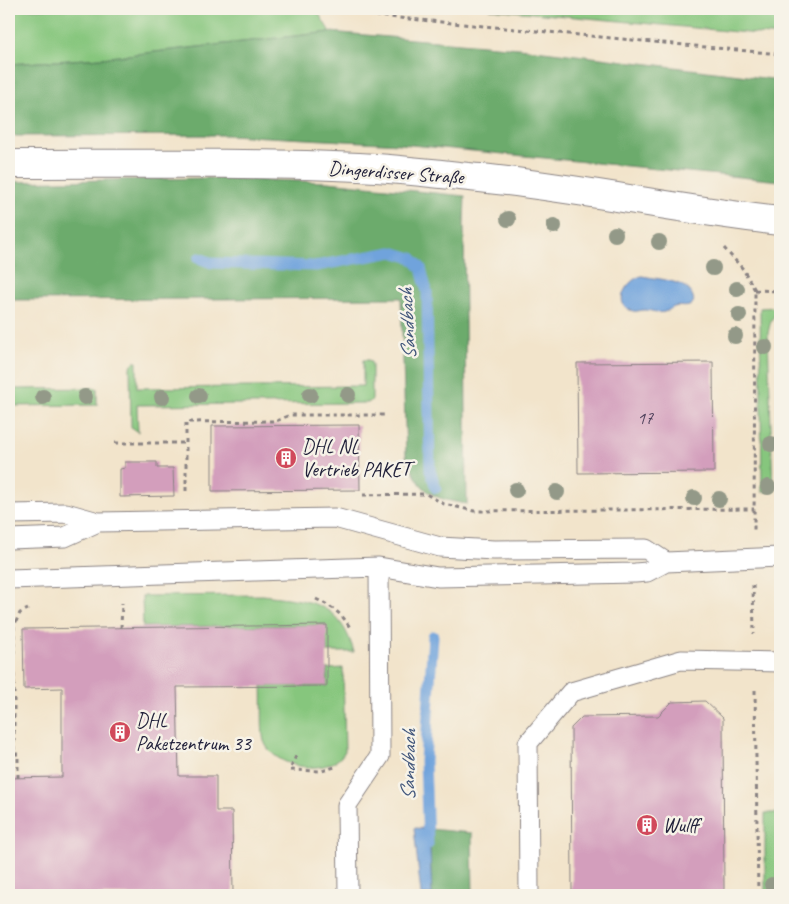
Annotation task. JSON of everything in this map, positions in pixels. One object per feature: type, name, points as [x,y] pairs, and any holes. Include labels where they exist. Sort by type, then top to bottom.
[{"type":"street","name":"Dingerdisser Straße","points":[[9,164],[222,163],[360,167],[481,178],[582,191],[695,210],[780,221]]},
{"type":"lane","points":[[9,514],[66,513],[98,522],[335,518],[440,547],[494,550],[646,549],[666,562]]},
{"type":"lane","points":[[9,539],[65,537],[98,522]]},
{"type":"lane","points":[[9,579],[379,567],[438,577],[635,573],[648,572],[666,562],[780,557]]},
{"type":"lane","points":[[348,895],[347,805],[380,756],[379,567]]},
{"type":"lane","points":[[529,895],[528,743],[571,692],[681,660],[780,662]]},
{"type":"path","points":[[361,9],[378,16],[780,54]]},
{"type":"path","points":[[755,290],[780,292]]},
{"type":"path","points":[[177,492],[187,492],[186,422],[276,421],[290,415],[384,415]]},
{"type":"path","points":[[115,443],[186,443]]},
{"type":"path","points":[[361,494],[426,494],[444,504],[474,511],[754,509]]},
{"type":"path","points":[[116,575],[122,592],[121,628]]},
{"type":"path","points":[[315,598],[338,611],[346,620],[352,632]]},
{"type":"path","points":[[18,778],[18,754],[14,754],[14,626],[20,613],[32,608]]},
{"type":"path","points":[[296,756],[290,770],[322,771],[340,765]]},
{"type":"green space","points":[[9,9],[316,9],[330,32],[102,58],[9,64]]},
{"type":"green space","points":[[490,9],[780,9],[780,36]]},
{"type":"green space","points":[[330,32],[519,48],[780,80],[780,181],[401,144],[229,135],[9,136],[9,64],[102,58]]},
{"type":"green space","points":[[206,178],[328,182],[465,196],[467,504],[443,499],[428,491],[416,478],[406,456],[401,298],[9,300],[9,182]]},
{"type":"green space","points":[[776,307],[777,313],[771,320],[768,333],[773,491],[762,492],[760,308]]},
{"type":"green space","points":[[363,360],[369,360],[372,364],[372,400],[368,403],[137,405],[138,432],[131,428],[130,367],[134,362],[137,362],[137,388],[363,386]]},
{"type":"green space","points":[[97,388],[97,405],[9,406],[9,389]]},
{"type":"green space","points":[[263,595],[295,599],[320,606],[340,622],[348,635],[354,652],[327,652],[326,625],[143,627],[142,596]]},
{"type":"green space","points":[[343,668],[345,751],[338,759],[328,765],[303,767],[290,764],[270,751],[264,741],[262,686],[327,686],[327,669]]},
{"type":"green space","points":[[765,813],[780,813],[780,831],[777,837],[778,895],[765,895]]},
{"type":"green space","points":[[429,829],[472,833],[473,895],[432,895]]},
{"type":"water","points":[[642,276],[671,281],[685,287],[690,291],[694,300],[688,306],[674,307],[661,313],[644,310],[634,311],[626,308],[622,298],[624,292],[631,282]]},
{"type":"water","points":[[414,828],[429,829],[432,895],[421,895]]},
{"type":"building","points":[[713,362],[714,472],[578,473],[577,363]]},
{"type":"building","name":"DHL NL Vertrieb PAKET","points":[[359,425],[360,490],[212,491],[212,426]]},
{"type":"building","points":[[125,462],[157,462],[157,468],[173,468],[174,496],[120,497],[120,469],[125,468]]},
{"type":"building","name":"DHL Paketzentrum 33","points":[[327,625],[327,686],[177,687],[179,776],[216,776],[216,811],[232,811],[233,895],[9,895],[9,778],[62,777],[62,688],[24,689],[23,629]]},
{"type":"building","name":"Wulff","points":[[705,701],[723,718],[724,895],[572,895],[571,728],[582,717],[658,716],[672,702]]},
{"type":"waterway","name":"Sandbach","points":[[199,258],[212,263],[316,266],[392,252],[412,258],[421,268],[427,292],[430,470],[436,488]]},
{"type":"waterway","name":"Sandbach","points":[[428,844],[425,761],[433,636]]},
{"type":"place","name":"DHL NL Vertrieb PAKET","points":[[286,458]]},
{"type":"place","name":"DHL Paketzentrum 33","points":[[120,732]]},
{"type":"place","name":"Wulff","points":[[647,825]]}]
